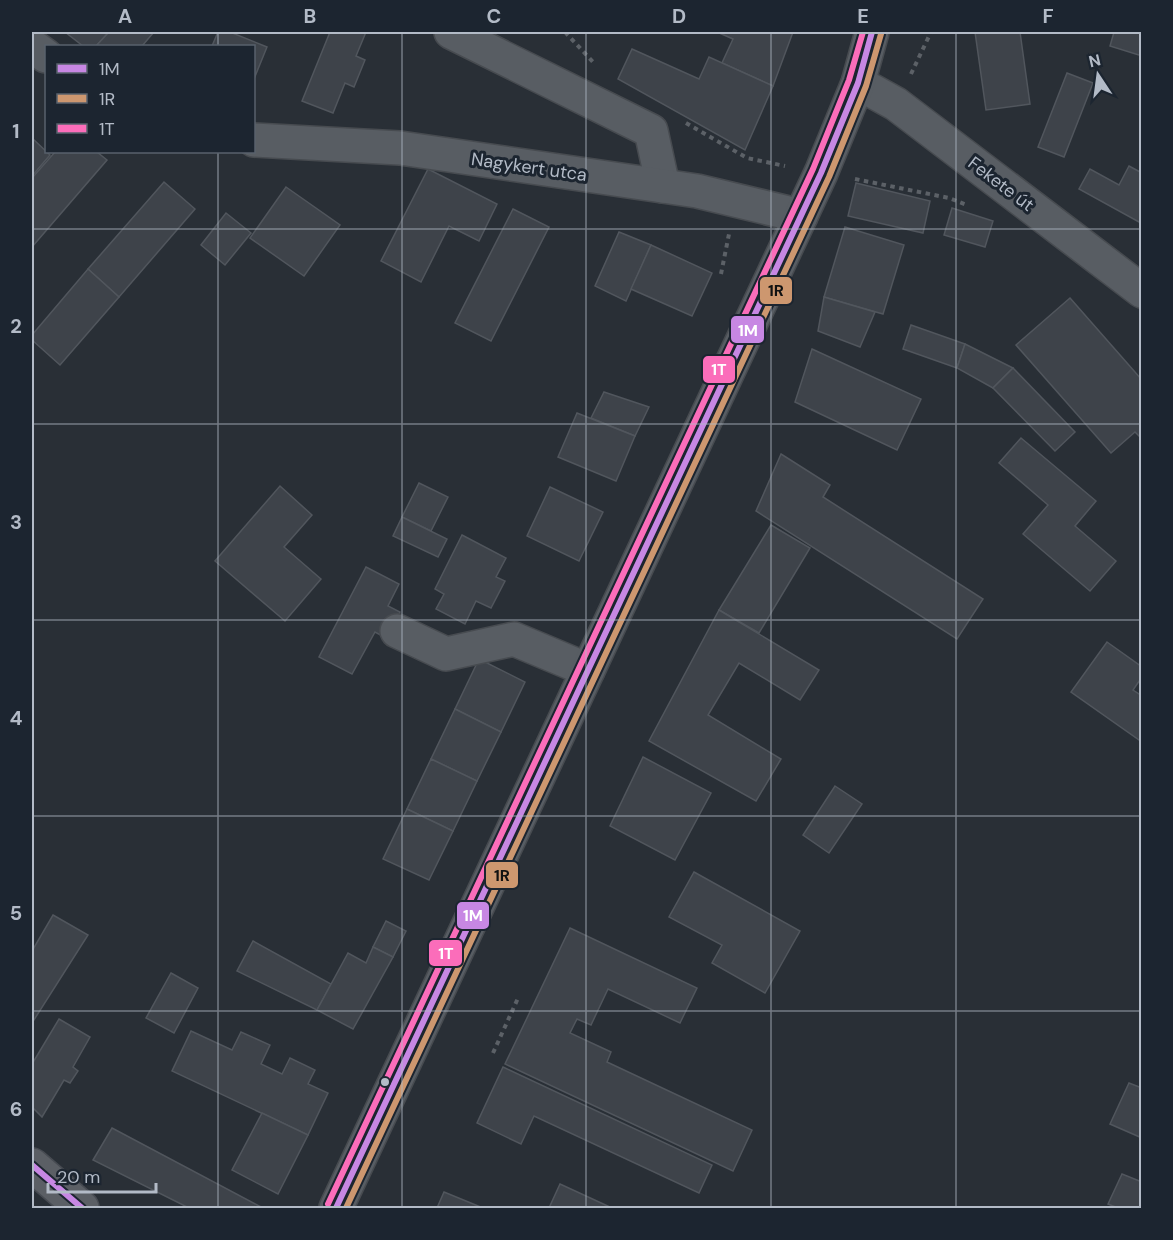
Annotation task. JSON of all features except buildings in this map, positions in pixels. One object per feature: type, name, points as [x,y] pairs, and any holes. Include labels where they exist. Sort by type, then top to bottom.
[{"type":"main road","points":[[32,1165],[82,1209]]},
{"type":"street","points":[[451,32],[651,131],[663,186]]},
{"type":"street","points":[[336,1209],[821,173],[858,83],[872,32]]},
{"type":"street","points":[[32,46],[45,55]]},
{"type":"street","name":"Fekete út","points":[[858,83],[896,104],[1142,291]]},
{"type":"street","name":"Nagykert utca","points":[[255,141],[400,148],[697,191],[801,216]]},
{"type":"street","points":[[397,631],[446,654],[514,639],[588,670]]},
{"type":"path","points":[[564,32],[595,64]]},
{"type":"path","points":[[850,178],[949,198],[972,206]]},
{"type":"path","points":[[493,1053],[519,996]]},
{"type":"transit line","name":"1T","points":[[328,1204],[813,169],[849,80],[863,32]]},
{"type":"transit line","name":"1M","points":[[336,1208],[821,173],[858,83],[872,32]]},
{"type":"transit line","name":"1R","points":[[346,1208],[829,177],[866,86],[881,34]]},
{"type":"transit line","name":"1M","points":[[32,1165],[82,1208]]}]
